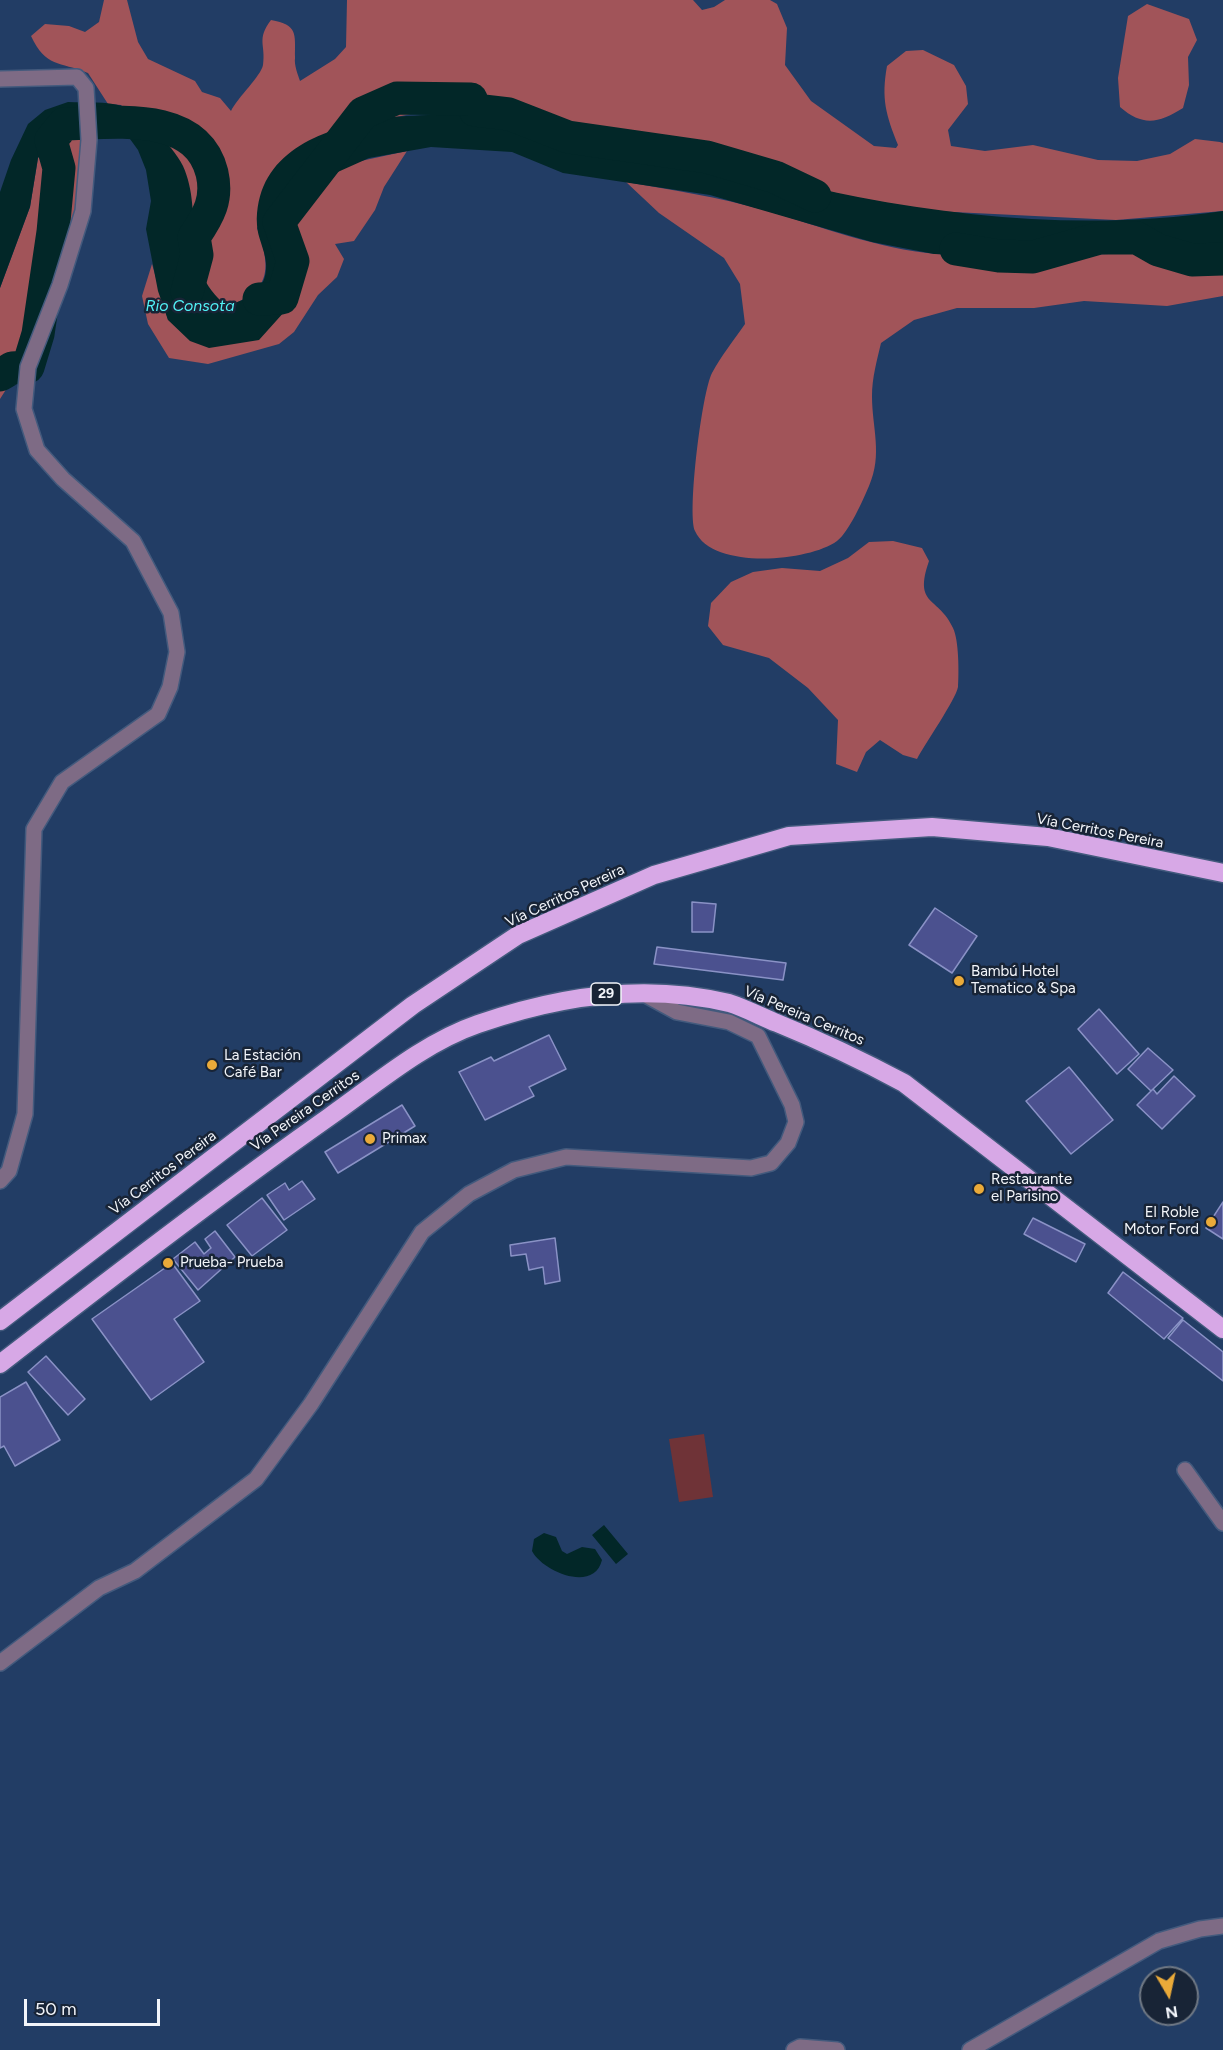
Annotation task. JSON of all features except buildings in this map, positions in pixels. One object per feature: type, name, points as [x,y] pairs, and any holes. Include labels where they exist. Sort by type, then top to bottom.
[{"type":"highway","name":"Vía Cerritos Pereira","points":[[0,1321],[413,1005],[518,935],[654,874],[789,836],[932,827],[1048,837],[1223,873]]},
{"type":"highway","name":"Vía Pereira Cerritos","points":[[0,1364],[206,1204],[432,1044],[477,1024],[533,1008],[603,994],[663,993],[731,1004],[848,1053],[904,1083],[1223,1329]]},
{"type":"street","points":[[0,78],[78,77],[86,88],[89,140],[83,211],[60,285],[28,367],[24,409],[37,450],[63,479],[133,541],[171,613],[177,652],[170,687],[158,714],[62,782],[34,829],[25,1114],[9,1171],[0,1181]]},
{"type":"street","points":[[0,1663],[99,1587],[135,1571],[256,1479],[311,1404],[422,1232],[469,1194],[514,1170],[566,1157],[751,1168],[771,1162],[788,1143],[796,1122],[792,1105],[758,1036],[729,1022],[676,1012],[641,993]]},
{"type":"street","points":[[1185,1470],[1223,1523]]},
{"type":"street","points":[[970,2050],[1159,1941],[1200,1929],[1223,1926]]},
{"type":"street","points":[[794,2050],[800,2047],[837,2050]]},
{"type":"shaded area","points":[[104,0],[127,0],[138,42],[148,59],[195,81],[202,92],[220,98],[231,111],[261,70],[264,58],[263,37],[271,20],[286,25],[295,36],[295,64],[300,81],[335,59],[346,47],[347,0],[693,0],[702,10],[714,7],[725,0],[770,0],[777,4],[787,28],[785,65],[811,101],[874,146],[896,148],[898,145],[886,107],[887,66],[906,51],[923,50],[954,65],[966,86],[968,104],[948,130],[951,146],[985,151],[1033,145],[1098,160],[1137,161],[1170,154],[1195,139],[1220,142],[1223,143],[1223,211],[1116,220],[933,211],[853,197],[690,160],[631,157],[568,137],[509,114],[475,110],[411,114],[333,130],[257,228],[266,266],[260,285],[242,300],[227,306],[215,296],[202,279],[194,237],[189,190],[121,105],[108,104],[88,73],[48,59],[42,54],[31,36],[45,24],[69,26],[85,32],[99,22]]},
{"type":"shaded area","points":[[1147,4],[1189,19],[1197,40],[1188,57],[1189,85],[1183,108],[1159,120],[1151,121],[1136,118],[1120,107],[1118,78],[1128,16]]},
{"type":"shaded area","points":[[79,119],[88,121],[83,211],[28,367],[14,377],[0,399],[0,288],[30,207],[38,158],[64,124]]},
{"type":"shaded area","points":[[407,151],[384,187],[375,210],[354,241],[335,244],[344,259],[337,277],[318,295],[294,332],[279,344],[208,364],[169,358],[148,324],[142,296],[152,264],[168,320],[294,301],[279,222],[311,184],[356,162]]},
{"type":"shaded area","points":[[626,182],[730,201],[871,242],[936,254],[1007,257],[1223,253],[1223,296],[1167,306],[1084,301],[1034,308],[957,308],[914,320],[881,343],[872,389],[876,441],[873,474],[855,515],[842,537],[823,548],[805,554],[784,557],[740,557],[720,552],[705,543],[695,531],[693,501],[697,452],[708,384],[723,354],[745,324],[740,284],[724,258],[659,213]]},
{"type":"shaded area","points":[[893,541],[922,548],[929,561],[924,586],[926,594],[947,618],[955,633],[958,687],[917,759],[903,755],[880,740],[866,752],[857,772],[836,764],[838,720],[808,688],[769,658],[723,645],[708,626],[711,603],[731,582],[753,572],[782,568],[820,571],[848,558],[869,542]]},
{"type":"shaded area","points":[[704,1434],[713,1497],[679,1502],[669,1439]]},
{"type":"water","name":"Rio Consota","points":[[68,102],[110,103],[127,108],[138,113],[147,121],[172,149],[183,166],[189,184],[194,239],[202,274],[212,290],[227,306],[250,296],[263,282],[266,262],[257,225],[259,201],[266,182],[277,165],[292,152],[328,132],[371,120],[468,112],[498,112],[524,118],[616,154],[639,158],[683,159],[711,163],[837,193],[948,211],[1086,221],[1178,217],[1223,211],[1223,253],[1158,250],[999,256],[934,254],[872,242],[710,195],[563,173],[512,152],[431,147],[369,158],[311,184],[279,222],[294,301],[259,340],[209,348],[190,341],[168,320],[158,291],[146,229],[151,201],[146,170],[138,150],[122,128],[79,119],[64,124],[51,140],[38,158],[30,207],[0,288],[0,192],[11,160],[28,124],[45,110]]},
{"type":"water","points":[[604,1525],[628,1554],[616,1564],[592,1535]]},
{"type":"water","points":[[544,1533],[556,1537],[562,1551],[567,1554],[582,1547],[595,1549],[602,1560],[597,1570],[579,1577],[568,1576],[546,1566],[532,1551],[534,1539]]},
{"type":"waterway","points":[[259,299],[282,298],[293,261],[279,222],[363,113],[397,98],[471,99],[475,110],[509,114],[568,137],[707,157],[775,177],[815,196]]},
{"type":"waterway","points":[[0,375],[12,368],[28,367],[38,334],[53,232],[59,168],[51,140],[64,124],[129,122],[151,125],[171,130],[189,139],[203,153],[212,173],[214,191],[208,214],[194,237],[197,255],[187,292]]},
{"type":"waterway","points":[[956,249],[999,256],[1033,257],[1100,238],[1137,238],[1158,250],[1192,260],[1223,259]]},
{"type":"place","name":"Bambú Hotel Tematico & Spa","points":[[959,981]]},
{"type":"place","name":"La Estación Café Bar","points":[[212,1065]]},
{"type":"place","name":"Primax","points":[[370,1139]]},
{"type":"place","name":"Restaurante el Parisino","points":[[979,1189]]},
{"type":"place","name":"El Roble Motor Ford","points":[[1211,1222]]},
{"type":"place","name":"Prueba- Prueba","points":[[168,1263]]}]
